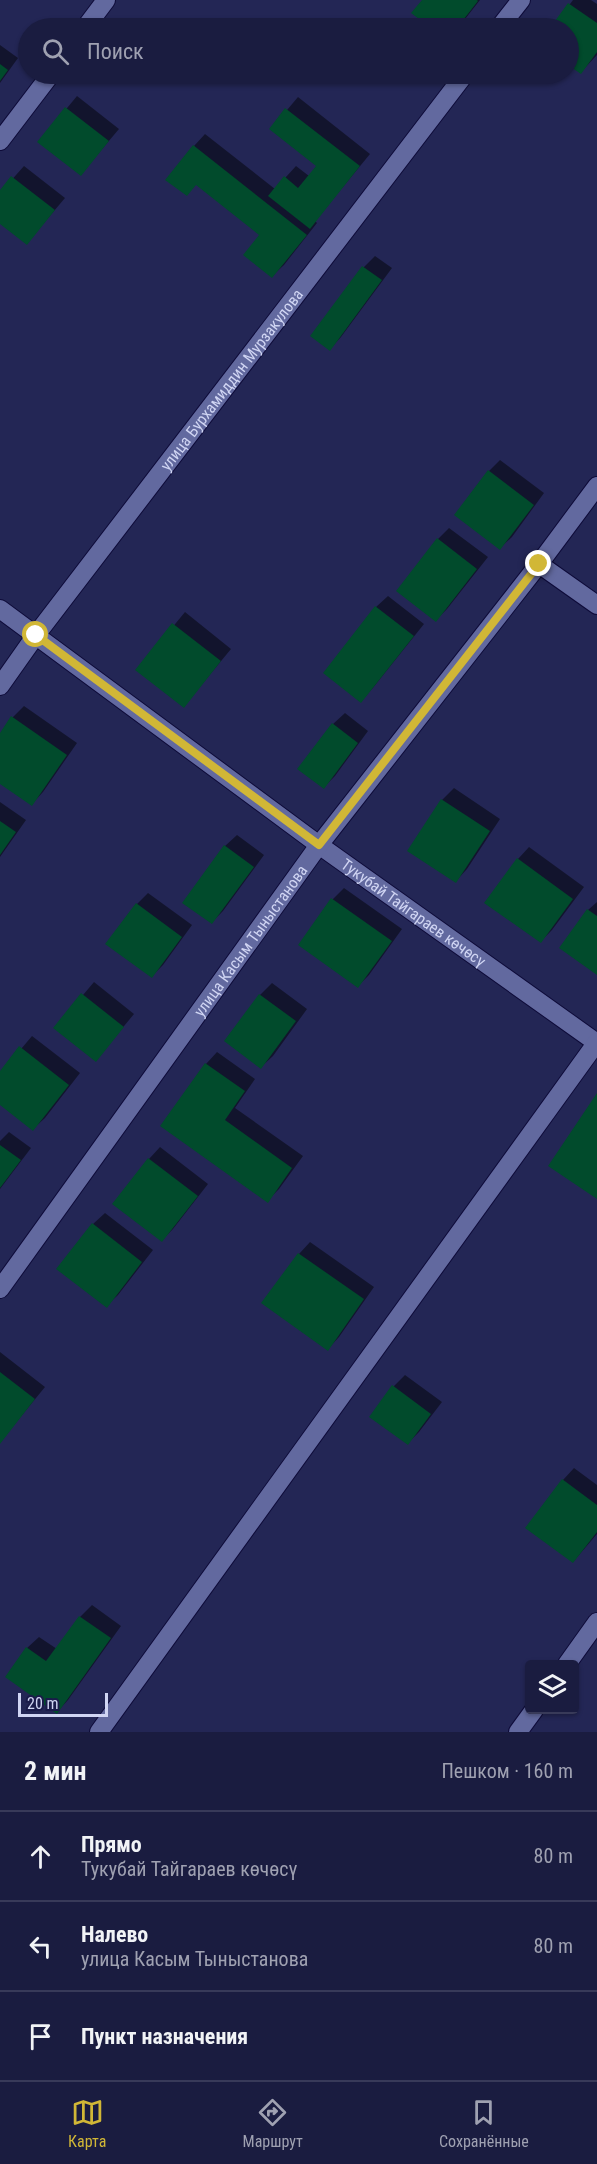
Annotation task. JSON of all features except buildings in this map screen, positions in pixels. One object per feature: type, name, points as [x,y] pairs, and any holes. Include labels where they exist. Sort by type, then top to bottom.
[{"type":"street","points":[[92,18],[106,0]]},
{"type":"street","points":[[507,18],[521,0]]},
{"type":"street","points":[[0,141],[43,84]]},
{"type":"street","name":"улица Бурхамиддин Мурзакулова","points":[[0,686],[36,635],[457,84]]},
{"type":"street","name":"улица Касым Тыныстанова","points":[[0,1289],[319,845],[539,564],[597,486]]},
{"type":"street","points":[[539,564],[597,605]]},
{"type":"street","name":"Тукубай Тайгараев көчөсү","points":[[0,609],[319,845],[597,1042]]},
{"type":"street","points":[[99,1732],[597,1042]]},
{"type":"street","points":[[570,1660],[597,1622]]},
{"type":"street","points":[[518,1732],[531,1714]]},
{"type":"route","points":[[36,635],[319,845],[539,564]]}]
